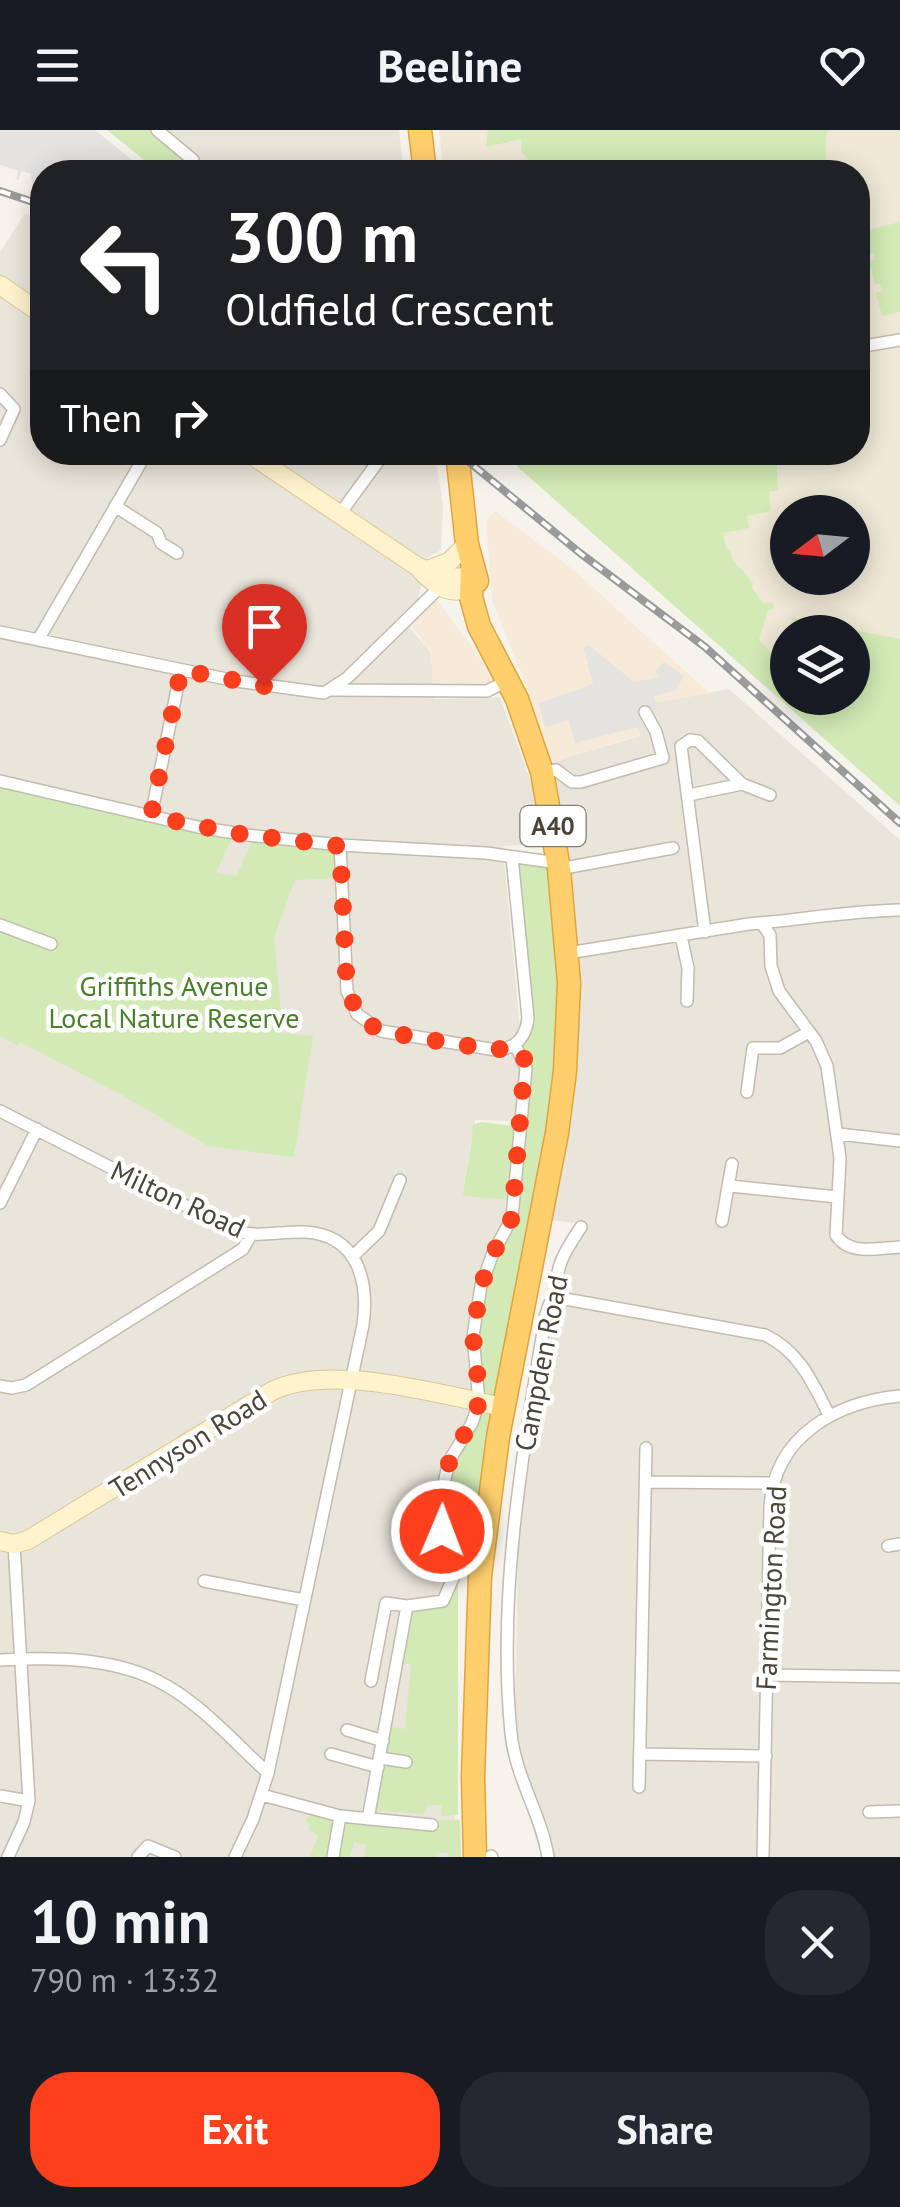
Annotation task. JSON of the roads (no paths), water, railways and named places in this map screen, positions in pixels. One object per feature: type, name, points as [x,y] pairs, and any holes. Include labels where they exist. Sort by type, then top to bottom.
[{"type":"highway","points":[[420,130],[424,160]]},
{"type":"highway","name":"A40","points":[[458,465],[468,544],[465,582],[479,626],[507,678],[542,772],[568,953],[562,1102],[504,1407],[480,1576],[478,1716],[488,1777],[487,1857]]},
{"type":"highway","name":"A40","points":[[465,582],[502,650],[507,678]]},
{"type":"street","points":[[157,130],[193,160]]},
{"type":"street","points":[[0,285],[30,306]]},
{"type":"street","points":[[870,345],[900,340]]},
{"type":"street","points":[[0,394],[14,409],[0,440]]},
{"type":"street","points":[[38,640],[139,465]]},
{"type":"street","points":[[266,465],[424,568],[465,582]]},
{"type":"street","points":[[340,515],[375,465]]},
{"type":"street","points":[[115,506],[156,533],[161,543],[177,553]]},
{"type":"street","points":[[424,568],[448,562],[468,544]]},
{"type":"street","points":[[424,568],[465,582]]},
{"type":"street","points":[[332,690],[465,582]]},
{"type":"street","points":[[0,632],[264,686],[316,692],[486,691],[507,678]]},
{"type":"street","points":[[151,816],[181,670]]},
{"type":"street","points":[[542,772],[556,770],[572,782],[580,782],[663,758],[645,712]]},
{"type":"street","points":[[705,932],[680,750],[690,740],[701,743],[742,784],[770,794]]},
{"type":"street","points":[[0,782],[234,833],[340,846],[512,856],[558,866],[673,848]]},
{"type":"street","points":[[689,795],[742,784]]},
{"type":"street","points":[[340,846],[347,991],[362,1020],[381,1031],[496,1050],[515,1045],[528,1018],[512,856]]},
{"type":"street","points":[[568,953],[791,918],[900,910]]},
{"type":"street","points":[[0,925],[52,944]]},
{"type":"street","points":[[764,925],[770,935],[775,983],[810,1032],[827,1066],[839,1134],[834,1231],[841,1244],[851,1248],[900,1247]]},
{"type":"street","points":[[681,936],[688,968],[687,1001]]},
{"type":"street","points":[[748,1092],[753,1048],[780,1048],[810,1032]]},
{"type":"street","points":[[371,1682],[386,1603],[408,1606],[443,1601],[454,1576],[442,1531],[442,1486],[449,1462],[472,1423],[479,1402],[473,1348],[478,1300],[488,1263],[512,1218],[526,1068],[515,1045]]},
{"type":"street","name":"Milton Road","points":[[0,1111],[229,1228],[251,1235],[316,1234],[332,1240],[352,1257]]},
{"type":"street","points":[[0,1203],[37,1130]]},
{"type":"street","points":[[839,1134],[900,1141]]},
{"type":"street","points":[[722,1221],[732,1164]]},
{"type":"street","points":[[235,1857],[268,1773],[366,1298],[364,1281],[352,1257],[379,1232],[400,1180]]},
{"type":"street","points":[[730,1186],[837,1198]]},
{"type":"street","name":"Campden Road","points":[[548,1857],[511,1735],[510,1576],[520,1472],[546,1314],[553,1300],[560,1298],[555,1280],[581,1227]]},
{"type":"street","points":[[0,1386],[26,1385],[243,1249],[251,1235]]},
{"type":"street","points":[[560,1298],[765,1335],[798,1361],[829,1414]]},
{"type":"street","name":"Tennyson Road","points":[[7,1543],[28,1540],[282,1386],[318,1379],[348,1380],[504,1407]]},
{"type":"street","name":"Farmington Road","points":[[762,1857],[773,1484],[790,1449],[829,1414],[854,1404],[900,1396]]},
{"type":"street","points":[[639,1787],[646,1448]]},
{"type":"street","points":[[646,1482],[773,1484]]},
{"type":"street","points":[[7,1543],[21,1659],[29,1802],[8,1857]]},
{"type":"street","points":[[454,1576],[480,1576]]},
{"type":"street","points":[[204,1580],[304,1600]]},
{"type":"street","points":[[368,1818],[408,1606]]},
{"type":"street","points":[[0,1660],[106,1664],[152,1678],[190,1702],[268,1773]]},
{"type":"street","points":[[766,1675],[900,1677]]},
{"type":"street","points":[[347,1730],[383,1740]]},
{"type":"street","points":[[331,1754],[379,1763],[406,1762]]},
{"type":"street","points":[[640,1754],[766,1756]]},
{"type":"street","points":[[262,1795],[340,1816],[432,1825]]},
{"type":"street","points":[[0,1796],[29,1802]]},
{"type":"street","points":[[869,1812],[900,1811]]},
{"type":"street","points":[[333,1857],[340,1816]]},
{"type":"street","points":[[138,1857],[148,1846],[175,1857]]},
{"type":"railway","points":[[0,191],[30,201]]},
{"type":"railway","points":[[473,465],[580,553],[705,647],[900,823]]},
{"type":"park label","name":"Griffiths Avenue Local Nature Reserve","points":[[174,1002]]}]
